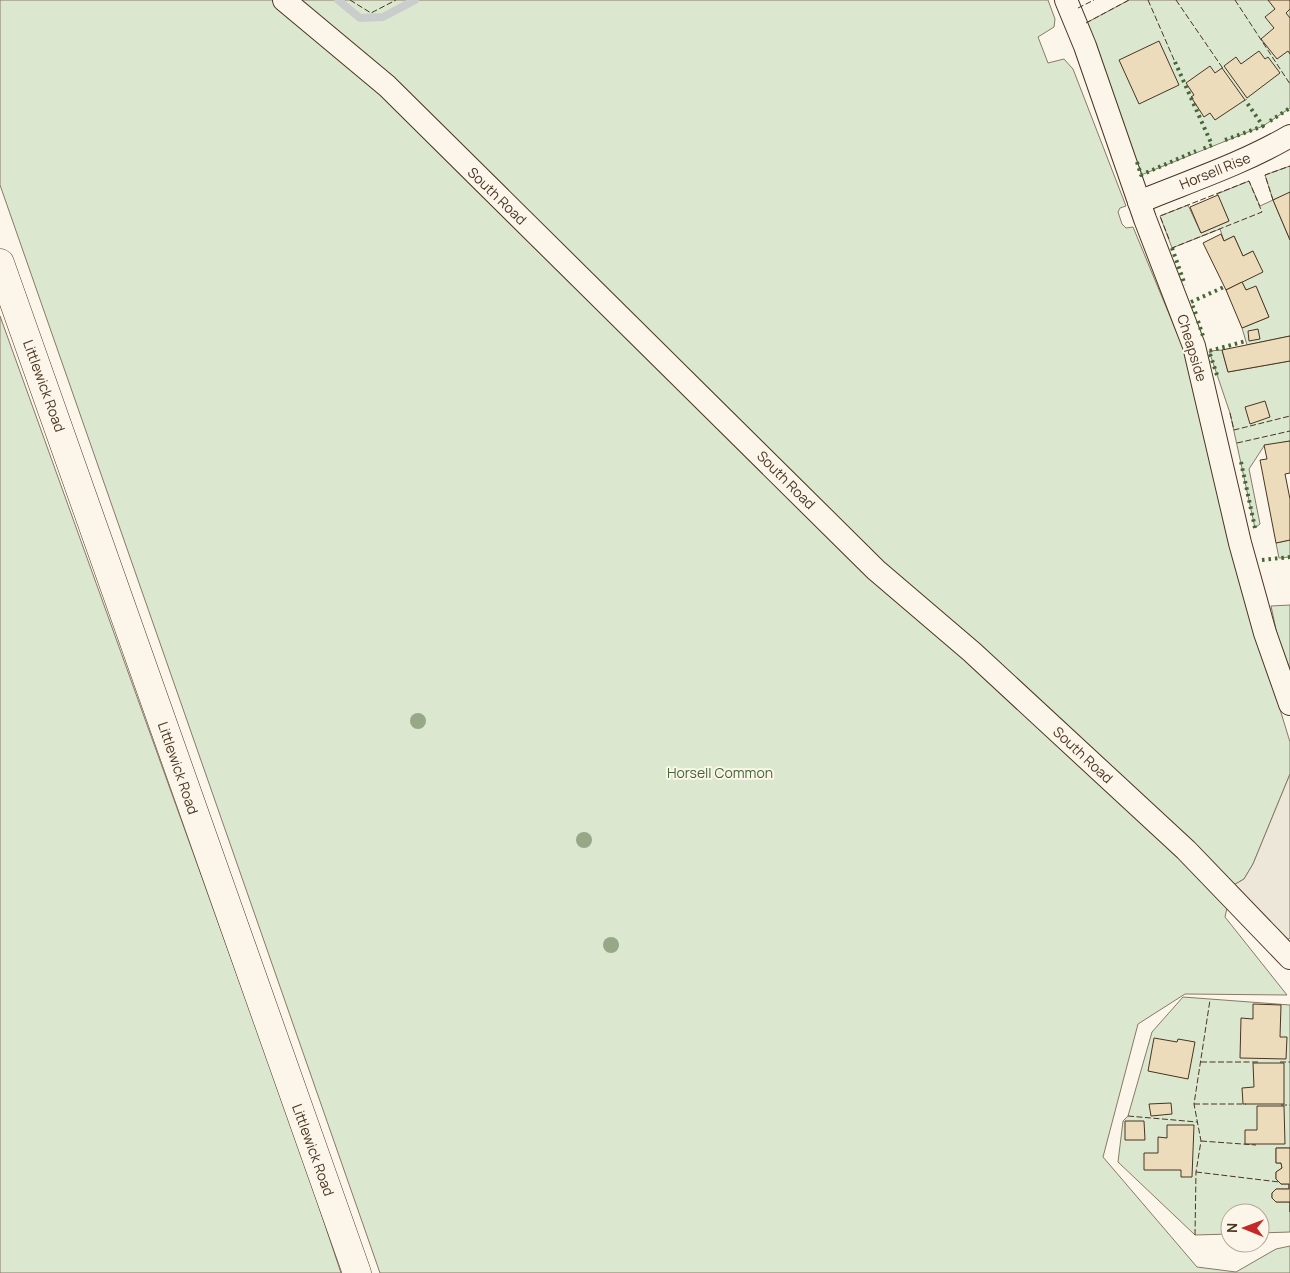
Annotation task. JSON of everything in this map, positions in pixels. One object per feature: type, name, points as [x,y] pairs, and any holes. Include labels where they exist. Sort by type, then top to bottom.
[{"type":"street","name":"South Road","points":[[284,0],[386,86],[876,570],[972,652],[1186,850],[1290,958]]},
{"type":"street","name":"Cheapside","points":[[1066,0],[1085,46],[1139,202],[1194,346],[1244,558],[1265,633],[1290,704]]},
{"type":"street","name":"Horsell Rise","points":[[1139,202],[1242,161],[1290,136]]},
{"type":"street","name":"Littlewick Road","points":[[0,263],[357,1273]]},
{"type":"green space","name":"Horsell Common","points":[[0,0],[1048,0],[1055,19],[1054,27],[1038,37],[1048,63],[1064,59],[1073,69],[1126,206],[1120,208],[1118,212],[1122,224],[1126,228],[1133,227],[1184,350],[1242,585],[1290,742],[1290,774],[1253,864],[1244,879],[1232,886],[1225,917],[1287,995],[1185,994],[1138,1024],[1103,1157],[1197,1267],[1236,1272],[1276,1249],[1290,1246],[1290,1273],[380,1273],[0,185]]},
{"type":"green space","points":[[1129,0],[1290,0],[1290,108],[1263,126],[1141,175],[1086,23]]},
{"type":"green space","points":[[1290,166],[1290,193],[1273,200],[1265,175]]},
{"type":"green space","points":[[1249,181],[1260,206],[1273,200],[1290,240],[1290,336],[1247,345],[1242,328],[1269,317],[1256,287],[1246,290],[1242,282],[1253,251],[1243,256],[1234,236],[1224,241],[1220,229],[1172,248],[1160,216],[1188,205],[1201,233],[1229,221],[1217,194]]},
{"type":"green space","points":[[0,316],[300,1150],[341,1273],[0,1273]]},
{"type":"green space","points":[[1222,350],[1228,372],[1290,361],[1290,441],[1264,446],[1249,469],[1260,524],[1255,528],[1230,413],[1209,351]]},
{"type":"green space","points":[[1290,540],[1290,557],[1279,558],[1276,543]]},
{"type":"green space","points":[[1290,605],[1290,678],[1282,658],[1271,606]]},
{"type":"green space","points":[[1183,997],[1290,1005],[1290,1148],[1276,1148],[1276,1163],[1281,1163],[1282,1168],[1276,1172],[1276,1179],[1281,1184],[1289,1184],[1289,1189],[1276,1189],[1272,1193],[1272,1198],[1276,1202],[1290,1202],[1290,1232],[1270,1233],[1270,1203],[1220,1203],[1220,1234],[1195,1235],[1118,1162],[1123,1121],[1128,1116],[1152,1032]]},
{"type":"shaded area","points":[[1290,774],[1290,938],[1279,946],[1232,886],[1244,879],[1253,864]]},
{"type":"building","points":[[1268,0],[1290,0],[1290,9],[1286,13],[1290,18],[1290,54],[1288,51],[1277,59],[1261,39],[1274,28],[1265,17],[1275,9]]},
{"type":"building","points":[[1159,41],[1179,85],[1139,104],[1119,60]]},
{"type":"building","points":[[1259,51],[1265,59],[1268,57],[1280,73],[1247,98],[1224,66],[1236,57],[1241,64]]},
{"type":"building","points":[[1210,66],[1215,73],[1222,68],[1245,100],[1215,120],[1210,113],[1204,117],[1191,97],[1194,95],[1186,83]]},
{"type":"building","points":[[1290,192],[1290,240],[1273,200]]},
{"type":"building","points":[[1218,195],[1229,221],[1201,233],[1190,207]]},
{"type":"building","points":[[1221,234],[1224,241],[1234,236],[1243,256],[1253,251],[1263,272],[1226,290],[1203,243]]},
{"type":"building","points":[[1242,282],[1246,290],[1256,286],[1269,317],[1242,328],[1226,290]]},
{"type":"building","points":[[1258,329],[1260,339],[1249,341],[1248,331]]},
{"type":"building","points":[[1290,336],[1290,361],[1228,372],[1222,350]]},
{"type":"building","points":[[1265,401],[1270,417],[1250,424],[1245,407]]},
{"type":"building","points":[[1290,441],[1290,473],[1285,474],[1290,499],[1290,540],[1276,543],[1260,460],[1267,459],[1264,445]]},
{"type":"building","points":[[1253,1004],[1281,1005],[1280,1037],[1287,1037],[1286,1059],[1240,1058],[1241,1018],[1253,1019]]},
{"type":"building","points":[[1154,1038],[1177,1042],[1178,1039],[1195,1042],[1188,1079],[1148,1071]]},
{"type":"building","points":[[1253,1063],[1284,1063],[1284,1104],[1243,1104],[1242,1088],[1254,1087]]},
{"type":"building","points":[[1171,1103],[1172,1114],[1151,1116],[1149,1104]]},
{"type":"building","points":[[1257,1106],[1284,1106],[1285,1144],[1245,1144],[1245,1130],[1257,1130]]},
{"type":"building","points":[[1125,1121],[1144,1121],[1145,1140],[1125,1140]]},
{"type":"building","points":[[1167,1125],[1194,1125],[1192,1177],[1181,1177],[1181,1170],[1144,1170],[1144,1153],[1158,1153],[1158,1137],[1167,1138]]},
{"type":"building","points":[[1276,1148],[1290,1148],[1290,1202],[1276,1202],[1272,1198],[1272,1193],[1276,1189],[1289,1189],[1289,1184],[1281,1184],[1276,1179],[1276,1172],[1282,1168],[1281,1163],[1276,1163]]},
{"type":"waterway","points":[[338,0],[360,18],[383,17],[415,0]]},
{"type":"hedge","points":[[1175,62],[1212,145],[1200,150]]},
{"type":"hedge","points":[[1225,140],[1263,126],[1245,100]]},
{"type":"hedge","points":[[1270,121],[1290,108]]},
{"type":"hedge","points":[[1137,162],[1141,175],[1196,151]]},
{"type":"hedge","points":[[1172,248],[1185,285]]},
{"type":"hedge","points":[[1196,314],[1191,302],[1224,287]]},
{"type":"hedge","points":[[1198,321],[1203,336]]},
{"type":"hedge","points":[[1217,375],[1209,351],[1246,341]]},
{"type":"hedge","points":[[1241,462],[1255,528]]},
{"type":"hedge","points":[[1262,560],[1290,557]]},
{"type":"fence","points":[[350,0],[371,13],[396,0]]},
{"type":"fence","points":[[1078,8],[1094,0]]},
{"type":"fence","points":[[1086,23],[1129,0]]},
{"type":"fence","points":[[1148,0],[1175,62]]},
{"type":"fence","points":[[1176,0],[1224,70]]},
{"type":"fence","points":[[1235,0],[1290,84]]},
{"type":"fence","points":[[1273,200],[1265,175],[1290,166]]},
{"type":"fence","points":[[1169,239],[1160,216],[1249,181],[1262,212],[1172,248]]},
{"type":"fence","points":[[1230,413],[1234,430],[1290,416]]},
{"type":"fence","points":[[1237,443],[1290,431]]},
{"type":"fence","points":[[1195,1235],[1196,1172],[1201,1141],[1194,1104],[1210,1000]]},
{"type":"fence","points":[[1201,1062],[1258,1062]]},
{"type":"fence","points":[[1280,1062],[1290,1062]]},
{"type":"fence","points":[[1194,1104],[1246,1104]]},
{"type":"fence","points":[[1281,1105],[1290,1105]]},
{"type":"fence","points":[[1128,1116],[1197,1122]]},
{"type":"fence","points":[[1201,1141],[1256,1145]]},
{"type":"fence","points":[[1196,1172],[1279,1182]]}]
